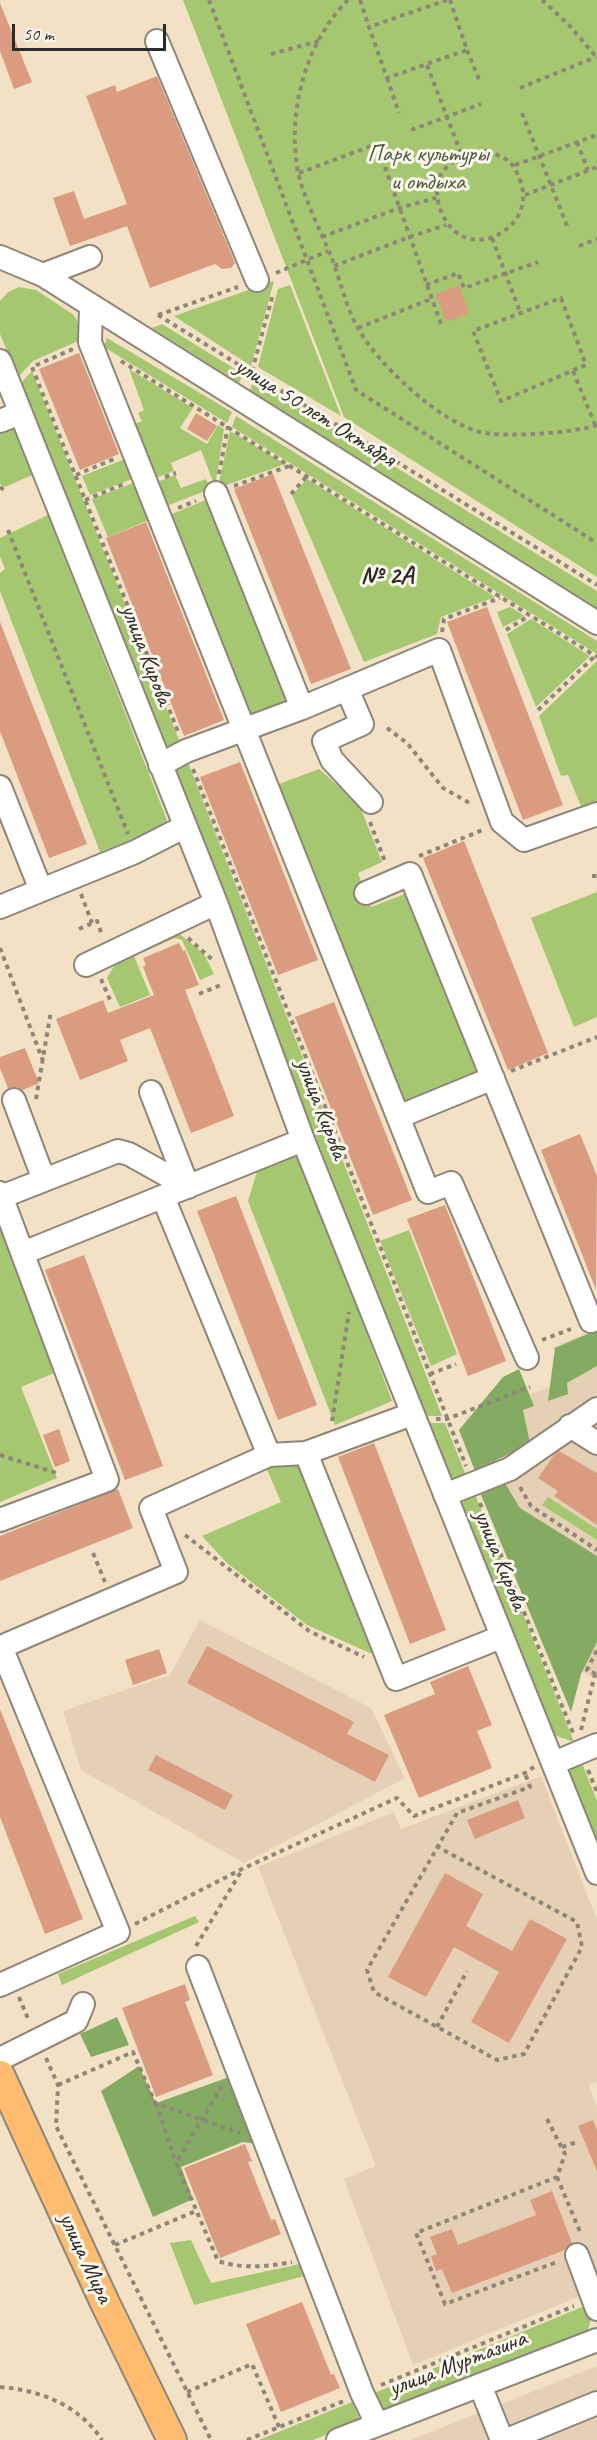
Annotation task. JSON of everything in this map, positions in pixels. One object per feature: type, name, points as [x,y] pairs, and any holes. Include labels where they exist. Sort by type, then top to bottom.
[{"type":"main road","name":"улица Мира","points":[[0,2074],[105,2303],[172,2440]]},
{"type":"street","points":[[156,41],[257,280]]},
{"type":"street","name":"улица 50 лет Октября","points":[[0,256],[43,275],[597,622]]},
{"type":"street","points":[[43,275],[90,257]]},
{"type":"street","points":[[91,306],[90,342],[428,1192],[451,1183],[524,1353]]},
{"type":"street","name":"улица Кирова","points":[[0,361],[10,417],[160,765],[216,903],[303,1140],[597,1873]]},
{"type":"street","points":[[216,493],[302,708]]},
{"type":"street","points":[[160,765],[186,752],[302,708],[439,651],[502,822],[524,840],[597,814]]},
{"type":"street","points":[[346,689],[362,724],[324,741],[332,760],[363,795]]},
{"type":"street","points":[[0,788],[41,890]]},
{"type":"street","points":[[0,907],[135,852],[184,827]]},
{"type":"street","points":[[366,893],[410,874],[591,1321]]},
{"type":"street","points":[[86,965],[216,903]]},
{"type":"street","points":[[398,1117],[493,1078]]},
{"type":"street","points":[[151,1092],[188,1187]]},
{"type":"street","points":[[16,1107],[44,1180]]},
{"type":"street","points":[[23,1253],[303,1140]]},
{"type":"street","points":[[0,1520],[107,1480],[1,1195],[118,1151],[129,1154],[188,1187]]},
{"type":"street","points":[[163,1197],[269,1455]]},
{"type":"street","points":[[445,1495],[510,1469],[597,1409]]},
{"type":"street","points":[[5,1982],[118,1932],[1,1647],[176,1572],[151,1508],[269,1455],[306,1453],[413,1417]]},
{"type":"street","points":[[570,1426],[597,1443]]},
{"type":"street","points":[[306,1453],[396,1679],[501,1637]]},
{"type":"street","points":[[553,1759],[585,1747]]},
{"type":"street","points":[[195,1959],[362,2393],[377,2424]]},
{"type":"street","points":[[0,2059],[76,2021],[83,2004]]},
{"type":"street","points":[[577,2255],[595,2304]]},
{"type":"street","name":"улица Муртазина","points":[[346,2438],[597,2340]]},
{"type":"street","points":[[480,2385],[502,2440]]},
{"type":"street","points":[[507,2440],[597,2403]]},
{"type":"path","points":[[209,0],[356,390],[597,543]]},
{"type":"path","points":[[348,0],[328,24],[309,59],[297,105],[294,136],[299,173],[358,328],[383,362],[425,401],[456,424],[482,433],[536,435],[596,426],[573,371]]},
{"type":"path","points":[[360,0],[399,113]]},
{"type":"path","points":[[369,27],[448,0],[480,82]]},
{"type":"path","points":[[520,88],[597,58],[570,26],[542,0]]},
{"type":"path","points":[[271,54],[319,40]]},
{"type":"path","points":[[387,78],[467,50]]},
{"type":"path","points":[[427,64],[462,156]]},
{"type":"path","points":[[411,130],[481,105]]},
{"type":"path","points":[[522,113],[568,228]]},
{"type":"path","points":[[515,165],[597,135]]},
{"type":"path","points":[[577,142],[588,170]]},
{"type":"path","points":[[299,173],[371,146]]},
{"type":"path","points":[[487,151],[515,165],[525,195],[522,209],[503,232],[492,238],[469,239],[455,234],[446,225],[436,198],[438,181],[445,169],[453,160],[462,156],[487,151]]},
{"type":"path","points":[[385,167],[441,324]]},
{"type":"path","points":[[525,195],[597,167]]},
{"type":"path","points":[[322,237],[399,208],[436,198]]},
{"type":"path","points":[[334,266],[446,225]]},
{"type":"path","points":[[492,238],[520,312]]},
{"type":"path","points":[[579,246],[597,239]]},
{"type":"path","points":[[132,332],[158,315],[279,272],[328,251]]},
{"type":"path","points":[[426,285],[458,273],[464,288],[538,262]]},
{"type":"path","points":[[252,371],[279,272]]},
{"type":"path","points":[[561,297],[586,365],[501,401],[473,331],[520,312],[561,297]]},
{"type":"path","points":[[358,328],[431,299]]},
{"type":"path","points":[[158,315],[597,585]]},
{"type":"path","points":[[538,710],[596,656],[90,342],[32,367],[186,752],[472,1484],[585,1747],[597,1792]]},
{"type":"path","points":[[216,493],[228,426]]},
{"type":"path","points":[[85,500],[145,476]]},
{"type":"path","points":[[291,494],[307,476]]},
{"type":"path","points":[[8,530],[135,852]]},
{"type":"path","points":[[439,651],[444,619],[500,598]]},
{"type":"path","points":[[506,630],[530,616]]},
{"type":"path","points":[[387,728],[407,742],[443,788],[502,822]]},
{"type":"path","points":[[363,795],[388,868]]},
{"type":"path","points":[[408,860],[502,822]]},
{"type":"path","points":[[74,877],[92,923]]},
{"type":"path","points":[[173,924],[217,964]]},
{"type":"path","points":[[0,948],[43,1061]]},
{"type":"path","points":[[16,1107],[35,1109],[51,1011]]},
{"type":"path","points":[[493,1078],[597,1037]]},
{"type":"path","points":[[328,1445],[352,1288],[368,1266],[377,1240]]},
{"type":"path","points":[[524,1353],[591,1321]]},
{"type":"path","points":[[430,1374],[456,1364]]},
{"type":"path","points":[[413,1417],[447,1419],[530,1388]]},
{"type":"path","points":[[0,1455],[60,1474]]},
{"type":"path","points":[[510,1469],[531,1506],[597,1550]]},
{"type":"path","points":[[151,1508],[309,1632],[393,1670]]},
{"type":"path","points":[[93,1553],[112,1599]]},
{"type":"path","points":[[585,1747],[596,1674],[587,1670],[597,1650]]},
{"type":"path","points":[[118,1932],[242,1869],[397,1798],[414,1816],[525,1773],[553,1759]]},
{"type":"path","points":[[436,1846],[578,1922],[582,1947],[524,2054],[497,2060],[374,1992],[367,1970],[436,1846],[457,1813],[530,1787],[525,1773]]},
{"type":"path","points":[[195,1959],[242,1869]]},
{"type":"path","points":[[437,2027],[467,1971]]},
{"type":"path","points":[[5,1982],[37,2039],[58,2085],[56,2126],[211,2440]]},
{"type":"path","points":[[58,2085],[133,2052],[155,2103],[176,2163],[218,2261],[235,2267],[273,2266],[310,2258]]},
{"type":"path","points":[[176,2163],[236,2064]]},
{"type":"path","points":[[155,2103],[266,2143]]},
{"type":"path","points":[[547,2119],[565,2154],[557,2177],[583,2241],[577,2255],[445,2304],[416,2233],[557,2177]]},
{"type":"path","points":[[562,2147],[577,2142]]},
{"type":"path","points":[[115,2245],[196,2211]]},
{"type":"path","points":[[247,2440],[362,2393],[595,2304]]},
{"type":"path","points":[[187,2392],[252,2364],[279,2427]]},
{"type":"path","points":[[0,2387],[22,2389],[59,2400],[94,2429],[102,2440]]},
{"type":"shaded area","points":[[597,1329],[597,1680],[581,1671],[465,1418],[565,1381],[553,1347]]},
{"type":"shaded area","points":[[200,1620],[371,1708],[405,1778],[244,1863],[81,1770],[63,1711],[170,1675]]},
{"type":"shaded area","points":[[541,1776],[597,1920],[597,2082],[589,2085],[597,2107],[597,2289],[413,2365],[344,2179],[376,2166],[258,1867],[394,1812],[401,1829]]},
{"type":"shaded area","points":[[597,2366],[597,2440],[411,2440]]},
{"type":"green space","name":"Парк культуры и отдыха","points":[[183,0],[597,0],[597,577],[344,417]]},
{"type":"green space","points":[[274,281],[251,366],[174,316]]},
{"type":"green space","points":[[290,285],[341,416],[258,367],[278,289]]},
{"type":"green space","points":[[19,287],[36,290],[74,315],[85,338],[33,361],[18,377],[0,334],[0,301],[8,292]]},
{"type":"green space","points":[[162,324],[243,374],[239,383],[152,328]]},
{"type":"green space","points":[[107,338],[232,412],[227,423],[104,347]]},
{"type":"green space","points":[[129,369],[193,408],[180,428],[207,444],[218,425],[224,429],[215,487],[201,450],[171,463],[174,471],[153,479],[130,426],[142,421],[138,413],[144,410]]},
{"type":"green space","points":[[32,371],[181,745],[167,746],[162,741],[20,384]]},
{"type":"green space","points":[[254,380],[597,591],[597,609],[250,390]]},
{"type":"green space","points":[[236,416],[597,641],[597,654],[232,427]]},
{"type":"green space","points":[[0,427],[14,429],[32,475],[5,487],[0,484]]},
{"type":"green space","points":[[230,431],[285,464],[218,488]]},
{"type":"green space","points":[[125,459],[140,476],[90,495],[82,476]]},
{"type":"green space","points":[[175,475],[181,488],[206,479],[210,489],[164,507],[155,483]]},
{"type":"green space","points":[[307,479],[495,597],[441,617],[437,634],[364,662],[292,495]]},
{"type":"green space","points":[[141,480],[156,517],[108,537],[92,499]]},
{"type":"green space","points":[[213,497],[288,688],[285,704],[255,716],[245,710],[167,516]]},
{"type":"green space","points":[[48,515],[167,820],[160,832],[135,843],[133,839],[100,852],[0,591],[0,573],[5,569],[0,556],[0,538]]},
{"type":"green space","points":[[510,607],[525,616],[503,627],[497,612]]},
{"type":"green space","points":[[531,619],[590,656],[536,707],[507,634]]},
{"type":"green space","points":[[597,661],[597,804],[583,811],[568,775],[561,776],[539,716]]},
{"type":"green space","points":[[187,760],[442,1416],[425,1416],[174,775],[179,766]]},
{"type":"green space","points":[[319,769],[359,804],[382,862],[358,873],[371,907],[410,892],[485,1072],[404,1107],[271,787]]},
{"type":"green space","points":[[597,892],[597,1017],[574,1027],[531,918]]},
{"type":"green space","points":[[176,931],[204,954],[214,974],[200,980],[182,940],[175,938],[134,956],[150,995],[120,1007],[107,978],[120,956]]},
{"type":"green space","points":[[296,1154],[307,1171],[392,1401],[335,1425],[248,1201],[259,1165]]},
{"type":"green space","points":[[0,1207],[59,1371],[21,1387],[57,1478],[0,1502]]},
{"type":"green space","points":[[409,1230],[457,1354],[431,1366],[380,1241]]},
{"type":"green space","points":[[597,1330],[597,1366],[567,1383],[568,1394],[548,1401],[555,1348]]},
{"type":"green space","points":[[519,1369],[534,1406],[523,1410],[530,1443],[475,1471],[459,1430],[503,1377]]},
{"type":"green space","points":[[428,1423],[445,1423],[467,1478],[457,1480],[449,1475]]},
{"type":"green space","points":[[300,1455],[376,1652],[370,1653],[307,1625],[227,1563],[202,1536],[281,1502],[266,1467]]},
{"type":"green space","points":[[499,1482],[506,1485],[520,1508],[597,1556],[597,1642],[581,1674],[571,1712],[479,1490]]},
{"type":"green space","points":[[474,1492],[574,1742],[554,1735],[548,1724],[461,1504]]},
{"type":"green space","points":[[548,1497],[597,1529],[597,1540],[542,1505]]},
{"type":"green space","points":[[580,1758],[597,1801],[597,1849],[568,1776],[571,1764]]},
{"type":"green space","points":[[195,1916],[199,1922],[62,1985],[58,1974]]},
{"type":"green space","points":[[117,2017],[129,2045],[91,2057],[80,2034]]},
{"type":"green space","points":[[139,2066],[156,2103],[235,2075],[262,2145],[243,2142],[181,2167],[193,2199],[153,2217],[101,2091]]},
{"type":"green space","points":[[191,2240],[211,2283],[305,2263],[308,2275],[194,2305],[170,2243]]},
{"type":"green space","points":[[587,2305],[592,2316],[588,2330],[385,2410],[372,2394]]},
{"type":"green space","points":[[352,2402],[360,2421],[313,2440],[259,2440]]},
{"type":"building","points":[[0,3],[32,82],[14,89],[0,51]]},
{"type":"building","points":[[157,76],[235,263],[231,268],[222,269],[215,264],[150,288],[127,226],[70,246],[53,198],[74,191],[84,219],[127,204],[86,96],[115,85],[117,92]]},
{"type":"building","points":[[459,285],[469,313],[446,322],[436,294]]},
{"type":"building","points":[[79,353],[119,454],[80,470],[39,369]]},
{"type":"building","points":[[196,413],[217,426],[207,441],[187,429]]},
{"type":"building","points":[[273,474],[351,669],[311,684],[234,489]]},
{"type":"building","points":[[146,522],[224,720],[184,736],[106,538]]},
{"type":"building","points":[[487,607],[563,805],[523,820],[447,622]]},
{"type":"building","points":[[0,622],[87,844],[49,858],[0,731]]},
{"type":"building","points":[[240,762],[318,960],[278,975],[200,777]]},
{"type":"building","points":[[464,841],[548,1053],[508,1070],[423,858]]},
{"type":"building","points":[[179,943],[183,951],[185,950],[199,985],[185,990],[234,1116],[191,1133],[150,1028],[120,1040],[128,1061],[80,1080],[56,1019],[103,1000],[108,1013],[154,995],[143,967],[146,965],[143,958]]},
{"type":"building","points":[[334,1002],[412,1200],[373,1215],[295,1017]]},
{"type":"building","points":[[25,1048],[39,1083],[23,1090],[16,1087],[8,1088],[0,1068],[0,1057]]},
{"type":"building","points":[[580,1134],[597,1176],[596,1290],[541,1150]]},
{"type":"building","points":[[236,1196],[317,1405],[278,1420],[197,1211]]},
{"type":"building","points":[[445,1205],[506,1361],[468,1376],[407,1219]]},
{"type":"building","points":[[84,1255],[163,1466],[125,1480],[45,1270]]},
{"type":"building","points":[[59,1429],[70,1461],[55,1467],[43,1435]]},
{"type":"building","points":[[374,1443],[446,1630],[410,1644],[338,1457]]},
{"type":"building","points":[[559,1451],[597,1473],[597,1525],[554,1496],[558,1491],[538,1478]]},
{"type":"building","points":[[118,1489],[133,1528],[0,1581],[0,1536]]},
{"type":"building","points":[[207,1646],[354,1722],[347,1734],[389,1755],[375,1782],[187,1683]]},
{"type":"building","points":[[159,1649],[167,1673],[133,1685],[125,1660]]},
{"type":"building","points":[[468,1666],[492,1725],[477,1731],[492,1768],[419,1798],[384,1715],[435,1694],[430,1682]]},
{"type":"building","points":[[0,1709],[83,1919],[45,1934],[0,1817]]},
{"type":"building","points":[[156,1755],[233,1795],[225,1810],[148,1770]]},
{"type":"building","points":[[518,1800],[525,1818],[475,1839],[467,1820]]},
{"type":"building","points":[[445,1873],[483,1894],[466,1926],[512,1951],[530,1919],[567,1939],[509,2043],[471,2022],[499,1972],[454,1947],[426,1997],[388,1977]]},
{"type":"building","points":[[185,1984],[190,2000],[185,2002],[213,2075],[156,2097],[122,2008]]},
{"type":"building","points":[[593,2120],[597,2130],[597,2171],[578,2126]]},
{"type":"building","points":[[245,2144],[252,2161],[248,2162],[271,2220],[275,2219],[281,2234],[220,2258],[184,2168]]},
{"type":"building","points":[[552,2191],[572,2243],[565,2250],[452,2293],[442,2269],[436,2271],[431,2256],[437,2254],[430,2237],[452,2229],[458,2245],[536,2215],[530,2200]]},
{"type":"building","points":[[302,2302],[331,2375],[334,2374],[340,2388],[281,2412],[246,2324]]},
{"type":"district","name":"№ 2А","points":[[387,576]]}]
